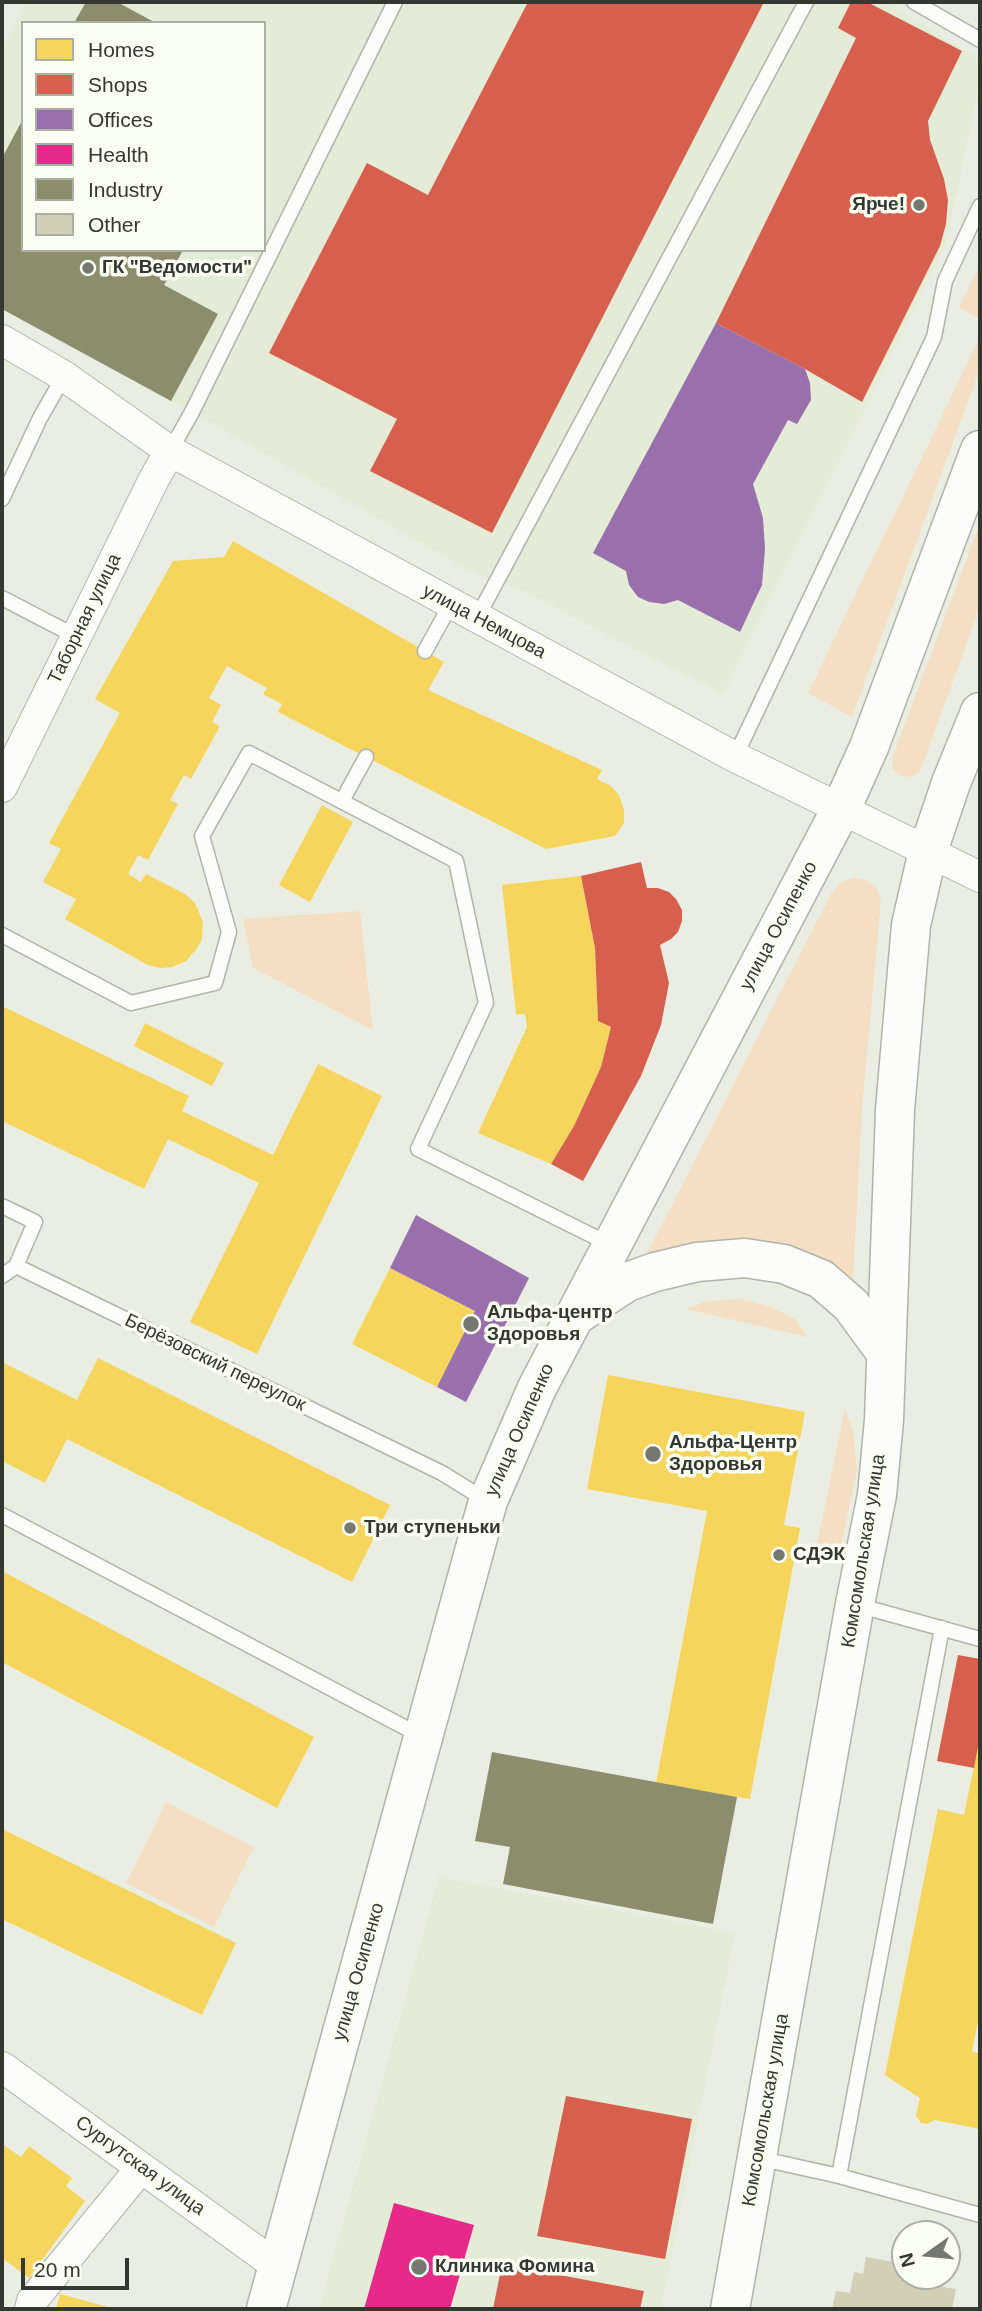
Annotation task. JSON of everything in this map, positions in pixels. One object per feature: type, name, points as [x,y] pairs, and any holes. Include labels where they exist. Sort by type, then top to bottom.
[{"type":"main road","name":"улица Осипенко","points":[[266,2309],[488,1501],[537,1388],[841,809],[869,747],[980,450]]},
{"type":"main road","name":"Комсомольская улица","points":[[730,2309],[855,1604],[877,1495],[884,1420],[895,1110],[911,925],[928,851],[951,783],[980,712]]},
{"type":"main road","points":[[574,1316],[627,1282],[655,1272],[697,1262],[745,1258],[784,1264],[821,1279],[851,1304],[886,1353]]},
{"type":"street","name":"улица Немцова","points":[[2,340],[64,376],[170,451],[734,757],[980,877]]},
{"type":"street","name":"Таборная улица","points":[[2,787],[170,451]]},
{"type":"street","name":"Сургутская улица","points":[[2,2067],[277,2266]]},
{"type":"street","points":[[30,2309],[32,2301],[141,2168]]},
{"type":"lane","points":[[170,451],[198,400],[395,2]]},
{"type":"lane","points":[[425,652],[464,611],[806,2]]},
{"type":"lane","points":[[914,2],[980,40]]},
{"type":"lane","points":[[734,757],[934,337],[945,281],[980,206]]},
{"type":"lane","points":[[2,499],[40,418],[64,376]]},
{"type":"lane","points":[[2,598],[77,637]]},
{"type":"lane","points":[[2,935],[131,1003],[215,983],[229,932],[202,836],[249,753],[456,861],[486,1003],[418,1149],[610,1245]]},
{"type":"lane","points":[[342,801],[366,757]]},
{"type":"lane","points":[[2,1206],[35,1222],[16,1266],[2,1276]]},
{"type":"lane","name":"Берёзовский переулок","points":[[16,1266],[442,1473],[488,1501]]},
{"type":"lane","points":[[2,1515],[424,1737]]},
{"type":"lane","points":[[855,1604],[980,1639]]},
{"type":"lane","points":[[839,2176],[942,1628]]},
{"type":"lane","points":[[758,2158],[839,2176],[980,2215]]},
{"type":"shaded area","points":[[26,2],[886,2],[980,59],[980,83],[945,247],[723,694],[517,588],[473,573],[192,412],[2,309],[2,49]]},
{"type":"shaded area","points":[[980,265],[980,319],[959,308]]},
{"type":"shaded area","points":[[980,337],[980,369],[852,717],[808,693]]},
{"type":"shaded area","points":[[980,523],[980,607],[921,769],[915,775],[901,776],[894,771],[893,756]]},
{"type":"shaded area","points":[[853,878],[866,880],[877,888],[881,901],[862,1110],[853,1282],[830,1261],[783,1245],[640,1267],[832,892],[841,882]]},
{"type":"shaded area","points":[[360,911],[373,1030],[253,968],[243,919]]},
{"type":"shaded area","points":[[741,1299],[768,1306],[794,1318],[808,1337],[686,1309],[706,1301]]},
{"type":"shaded area","points":[[845,1408],[853,1432],[857,1470],[840,1552],[813,1564]]},
{"type":"shaded area","points":[[166,1802],[254,1847],[214,1927],[126,1883]]},
{"type":"shaded area","points":[[439,1877],[735,1933],[661,2309],[319,2309]]},
{"type":"building: Homes","points":[[233,541],[444,662],[428,690],[602,770],[597,779],[611,786],[619,795],[624,810],[624,823],[615,836],[546,849],[278,712],[282,704],[263,694],[267,688],[227,666],[209,698],[221,705],[212,722],[220,726],[191,779],[184,775],[170,800],[178,804],[148,860],[138,855],[128,874],[141,882],[146,874],[185,894],[195,903],[203,922],[202,939],[198,947],[186,961],[172,967],[160,968],[148,965],[65,919],[76,899],[43,882],[61,849],[49,843],[120,713],[95,699],[173,561],[224,557]]},
{"type":"building: Homes","points":[[322,805],[353,822],[310,902],[279,885]]},
{"type":"building: Homes","points":[[581,876],[595,948],[598,1021],[611,1027],[601,1067],[574,1126],[551,1164],[478,1133],[527,1027],[525,1014],[516,1014],[502,885]]},
{"type":"building: Homes","points":[[2,1006],[189,1096],[182,1111],[273,1155],[318,1064],[382,1096],[257,1354],[190,1322],[259,1183],[168,1139],[144,1189],[2,1121]]},
{"type":"building: Homes","points":[[145,1023],[224,1063],[212,1086],[134,1046]]},
{"type":"building: Homes","points":[[390,1268],[475,1311],[437,1387],[352,1344]]},
{"type":"building: Homes","points":[[98,1358],[390,1505],[352,1582],[67,1439],[45,1483],[2,1461],[2,1362],[77,1400]]},
{"type":"building: Homes","points":[[608,1375],[805,1412],[784,1525],[800,1528],[750,1799],[656,1783],[707,1511],[587,1489]]},
{"type":"building: Homes","points":[[2,1571],[314,1737],[277,1808],[2,1662]]},
{"type":"building: Homes","points":[[979,1742],[980,2011],[972,2052],[980,2053],[980,2129],[935,2120],[927,2124],[921,2123],[916,2116],[920,2098],[885,2075],[938,1809],[964,1815]]},
{"type":"building: Homes","points":[[2,1829],[236,1943],[202,2015],[2,1919]]},
{"type":"building: Homes","points":[[2,2144],[21,2157],[29,2146],[72,2178],[66,2186],[85,2201],[29,2278],[2,2258]]},
{"type":"building: Homes","points":[[60,2294],[112,2308],[112,2309],[56,2309]]},
{"type":"building: Shops","points":[[528,2],[764,2],[492,533],[370,471],[397,419],[269,353],[367,163],[428,195]]},
{"type":"building: Shops","points":[[851,2],[867,2],[962,51],[928,121],[930,140],[944,179],[948,200],[946,224],[940,246],[862,402],[716,323],[856,38],[838,28]]},
{"type":"building: Shops","points":[[641,862],[647,888],[669,892],[682,910],[682,921],[678,932],[660,945],[669,983],[661,1025],[641,1076],[583,1181],[551,1164],[574,1126],[601,1067],[611,1027],[598,1021],[595,948],[581,876]]},
{"type":"building: Shops","points":[[958,1655],[980,1659],[980,1736],[974,1768],[937,1761]]},
{"type":"building: Shops","points":[[566,2096],[692,2119],[665,2259],[537,2236]]},
{"type":"building: Shops","points":[[502,2264],[644,2291],[640,2309],[493,2309]]},
{"type":"building: Offices","points":[[716,323],[805,369],[810,383],[811,400],[797,424],[788,420],[753,484],[763,518],[765,549],[762,585],[740,632],[678,600],[664,604],[638,597],[629,585],[626,571],[593,553]]},
{"type":"building: Offices","points":[[416,1215],[529,1278],[466,1402],[437,1387],[475,1311],[390,1268]]},
{"type":"building: Health","name":"Клиника Фомина","points":[[394,2203],[474,2225],[450,2309],[364,2309]]},
{"type":"building: Industry","points":[[86,2],[117,2],[152,21],[75,21]]},
{"type":"building: Industry","name":"ГК \"Ведомости\"","points":[[21,123],[21,252],[182,252],[164,285],[218,314],[171,401],[2,309],[2,158]]},
{"type":"building: Industry","points":[[492,1752],[737,1797],[713,1924],[503,1884],[510,1847],[475,1841]]},
{"type":"building: Other","points":[[866,2257],[891,2261],[891,2290],[956,2290],[952,2309],[832,2309],[836,2291],[850,2293],[854,2272],[863,2274]]},
{"type":"place","name":"Ярче!","points":[[919,205]]},
{"type":"place","name":"ГК \"Ведомости\"","points":[[88,268]]},
{"type":"place","name":"Альфа-центр Здоровья","points":[[471,1324]]},
{"type":"place","name":"Альфа-Центр Здоровья","points":[[653,1454]]},
{"type":"place","name":"Три ступеньки","points":[[350,1528]]},
{"type":"place","name":"СДЭК","points":[[779,1555]]},
{"type":"place","name":"Клиника Фомина","points":[[419,2267]]}]
